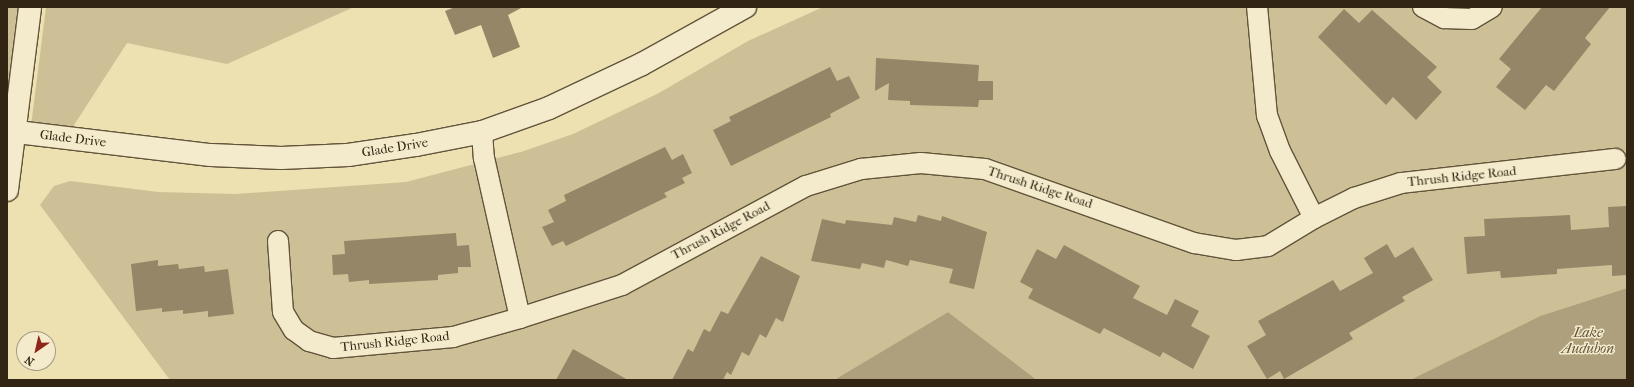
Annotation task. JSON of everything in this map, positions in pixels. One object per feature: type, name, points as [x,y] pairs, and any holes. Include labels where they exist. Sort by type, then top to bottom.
[{"type":"street","points":[[7,190],[17,132],[30,7]]},
{"type":"street","name":"Glade Drive","points":[[17,132],[211,155],[281,158],[348,155],[482,132],[587,92],[746,7]]},
{"type":"street","points":[[1257,7],[1267,116],[1280,151],[1314,218]]},
{"type":"street","points":[[1422,7],[1444,18],[1472,19],[1492,7]]},
{"type":"street","points":[[482,132],[484,158],[520,318]]},
{"type":"street","name":"Thrush Ridge Road","points":[[278,241],[283,312],[294,330],[309,341],[333,348],[453,337],[520,318],[622,285],[806,186],[862,169],[921,163],[985,169],[1194,243],[1236,250],[1268,246],[1314,218],[1354,198],[1401,183],[1616,159]]},
{"type":"shaded area","points":[[7,7],[36,7],[7,151]]},
{"type":"shaded area","points":[[46,7],[354,7],[227,64],[127,43],[65,139],[30,134]]},
{"type":"shaded area","points":[[823,7],[1627,7],[1627,288],[1540,316],[1410,380],[1037,380],[948,312],[834,380],[170,380],[40,205],[54,186],[70,181],[158,192],[235,194],[406,182],[524,151],[573,134],[659,93],[748,41]]},
{"type":"water","name":"Lake Audubon","points":[[1627,288],[1627,380],[1410,380],[1540,316]]},
{"type":"water","points":[[948,312],[1037,380],[834,380]]},
{"type":"building","points":[[455,7],[523,7],[508,15],[520,47],[493,58],[481,25],[455,35],[445,11]]},
{"type":"building","points":[[1542,7],[1610,7],[1585,38],[1591,44],[1554,91],[1546,85],[1525,110],[1496,87],[1511,69],[1499,59]]},
{"type":"building","points":[[1344,9],[1359,23],[1372,10],[1437,67],[1427,77],[1442,92],[1416,120],[1393,97],[1386,105],[1318,37]]},
{"type":"building","points":[[876,58],[979,65],[978,81],[993,81],[993,100],[979,100],[978,107],[910,105],[910,101],[888,100],[889,83],[875,91]]},
{"type":"building","points":[[830,67],[837,81],[849,76],[860,98],[830,114],[831,117],[731,166],[713,130],[731,121],[729,117]]},
{"type":"building","points":[[665,147],[672,160],[683,154],[692,173],[682,178],[685,183],[664,193],[667,197],[566,246],[563,241],[552,246],[542,227],[554,222],[548,210],[566,201],[564,195]]},
{"type":"building","points":[[1627,206],[1627,275],[1612,276],[1612,265],[1557,269],[1557,274],[1501,278],[1500,271],[1467,274],[1464,237],[1485,236],[1484,219],[1570,215],[1571,230],[1609,227],[1608,207]]},
{"type":"building","points":[[918,215],[941,221],[942,216],[987,232],[974,289],[949,283],[953,269],[910,260],[908,266],[886,260],[884,268],[862,263],[860,269],[811,261],[822,219],[845,224],[846,220],[892,225],[894,217],[916,222]]},
{"type":"building","points":[[456,233],[457,246],[469,245],[471,267],[458,267],[458,273],[438,275],[438,280],[369,284],[369,280],[349,282],[348,274],[333,275],[332,255],[345,254],[344,241]]},
{"type":"building","points":[[1387,244],[1395,258],[1413,247],[1433,280],[1402,297],[1405,301],[1349,333],[1353,339],[1284,379],[1280,371],[1267,379],[1247,346],[1266,335],[1258,321],[1333,280],[1340,291],[1373,273],[1364,258]]},
{"type":"building","points":[[1064,245],[1140,286],[1133,298],[1167,315],[1175,299],[1199,311],[1191,326],[1210,336],[1193,369],[1163,352],[1160,357],[1104,328],[1100,334],[1028,298],[1033,289],[1020,282],[1037,249],[1056,259]]},
{"type":"building","points":[[761,256],[800,276],[783,322],[776,318],[766,338],[760,334],[749,356],[742,352],[731,375],[727,372],[723,380],[672,380],[688,349],[693,352],[704,329],[710,332],[721,311],[728,314]]},
{"type":"building","points":[[158,260],[158,266],[178,264],[179,269],[204,266],[205,272],[228,269],[234,314],[208,317],[208,311],[183,314],[183,310],[162,312],[162,308],[136,311],[131,264]]},
{"type":"building","points":[[573,349],[628,380],[556,380]]}]
